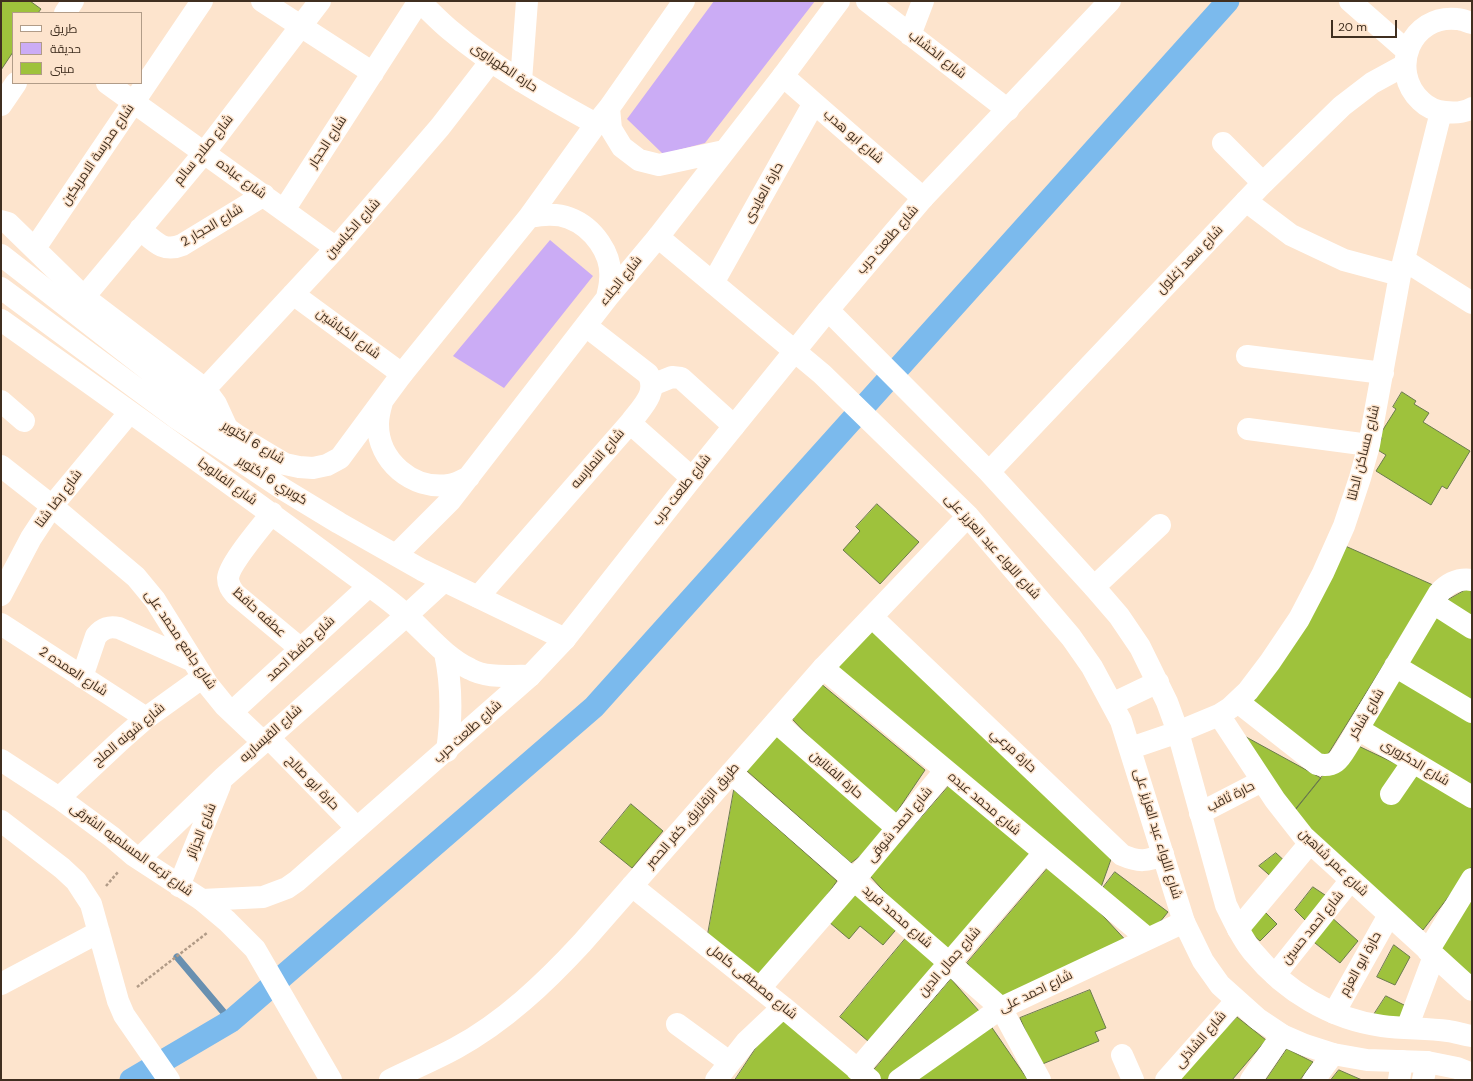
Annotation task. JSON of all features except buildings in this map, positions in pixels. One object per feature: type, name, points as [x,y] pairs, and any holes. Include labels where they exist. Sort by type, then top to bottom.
[{"type":"main road","points":[[66,12],[73,1]]},
{"type":"main road","name":"شارع مدرسة الامريكين","points":[[35,248],[202,1]]},
{"type":"main road","points":[[262,1],[373,73]]},
{"type":"main road","name":"شارع صلاح سالم","points":[[84,296],[204,153],[302,27],[320,1]]},
{"type":"main road","name":"حارة الطهراوى","points":[[419,1],[450,30],[491,61],[521,81],[603,116]]},
{"type":"main road","name":"شارع الحجار","points":[[284,210],[419,1]]},
{"type":"main road","points":[[521,81],[527,1]]},
{"type":"main road","points":[[469,477],[449,485],[428,485],[408,477],[392,463],[381,445],[378,423],[382,402],[402,374],[529,217],[603,116],[684,1]]},
{"type":"main road","name":"شارع الجلاء","points":[[396,555],[450,501],[607,298],[658,237],[783,76],[839,1]]},
{"type":"main road","name":"شارع الخشاب","points":[[867,1],[1008,110]]},
{"type":"main road","points":[[910,35],[923,1]]},
{"type":"main road","name":"شارع طلعت حرب","points":[[202,900],[237,898],[250,899],[275,894],[287,888],[447,751],[530,676],[565,639],[692,478],[828,310],[923,198],[1110,1]]},
{"type":"main road","points":[[1350,1],[1406,58]]},
{"type":"main road","points":[[1467,15],[1441,20],[1427,26],[1415,37],[1406,58],[1407,80],[1414,94],[1426,105],[1441,112],[1455,113],[1472,108]]},
{"type":"main road","name":"شارع سعد زغلول","points":[[989,472],[1263,183],[1342,106],[1406,58]]},
{"type":"main road","name":"شارع الكباسين","points":[[205,389],[336,248],[440,127],[491,61]]},
{"type":"main road","name":"شارع ابو هدب","points":[[783,76],[923,198]]},
{"type":"main road","points":[[1,105],[15,84]]},
{"type":"main road","name":"شارع عباده","points":[[108,84],[336,248]]},
{"type":"main road","name":"حارة العايدى","points":[[714,283],[814,103]]},
{"type":"main road","name":"شارع مساكن الدلتا","points":[[1131,748],[1178,732],[1219,715],[1238,702],[1248,692],[1299,619],[1323,573],[1344,526],[1369,445],[1402,267],[1441,112]]},
{"type":"main road","points":[[603,116],[622,147],[638,160],[659,165],[724,151]]},
{"type":"main road","points":[[1223,143],[1263,183]]},
{"type":"main road","name":"شارع الحجار 2","points":[[140,229],[163,247],[176,248],[264,195]]},
{"type":"main road","points":[[1246,201],[1291,235],[1337,257],[1344,260],[1402,267],[1472,303]]},
{"type":"main road","points":[[529,217],[549,215],[568,218],[586,228],[599,242],[608,260],[611,279],[607,298]]},
{"type":"main road","points":[[3,219],[84,296],[205,389],[216,404],[226,428]]},
{"type":"main road","name":"شارع اللواء عبد العزيز على","points":[[658,237],[822,374],[968,516],[1071,637],[1092,667],[1121,721],[1131,748],[1184,922],[1202,962],[1236,1001],[1282,1036],[1333,1054],[1367,1060],[1401,1070],[1425,1071],[1457,1068],[1472,1074]]},
{"type":"main road","name":"شارع 6 أكتوبر","points":[[1,255],[191,403],[226,428],[286,464],[299,468],[313,468],[340,458],[382,402]]},
{"type":"main road","name":"كوبري 6 أكتوبر","points":[[1,288],[175,417],[339,523],[444,581],[565,639]]},
{"type":"main road","name":"شارع الكباشين","points":[[293,294],[402,374]]},
{"type":"main road","points":[[828,310],[989,472],[1094,587],[1119,616],[1140,647],[1167,702],[1178,732],[1226,905],[1238,929],[1253,952],[1275,975],[1295,992],[1334,1013],[1351,1020],[1382,1026],[1449,1031],[1472,1036]]},
{"type":"main road","name":"شارع الفالوجا","points":[[1,320],[272,514],[369,586],[407,615],[445,653],[469,669],[480,674],[499,676],[530,676]]},
{"type":"main road","points":[[586,326],[648,374],[652,385],[672,377],[682,378],[734,426]]},
{"type":"main road","points":[[1247,356],[1383,373]]},
{"type":"main road","name":"شارع النمارسه","points":[[478,597],[630,423],[650,396],[652,385]]},
{"type":"main road","points":[[1,402],[24,421]]},
{"type":"main road","name":"شارع رضا شتا","points":[[1,595],[31,538],[52,506],[130,412]]},
{"type":"main road","points":[[630,423],[692,478]]},
{"type":"main road","points":[[1248,429],[1369,445]]},
{"type":"main road","name":"شارع جامع محمد على","points":[[1,466],[124,566],[141,583],[164,613],[198,669],[219,699],[232,712],[265,739]]},
{"type":"main road","name":"عطفه حافظ","points":[[272,514],[231,568],[228,579],[229,585],[235,594],[301,649]]},
{"type":"main road","name":"طريق الزقازيق, كفر الحصر","points":[[390,1080],[457,1048],[493,1024],[527,998],[558,969],[823,668],[968,516]]},
{"type":"main road","points":[[1094,587],[1160,525]]},
{"type":"main road","name":"شارع شاكر","points":[[1238,702],[1317,764],[1329,765],[1340,759],[1439,593],[1449,583],[1464,579],[1472,580]]},
{"type":"main road","name":"شارع القيساريه","points":[[136,856],[265,739],[444,581]]},
{"type":"main road","name":"شارع حافظ احمد","points":[[232,712],[369,586]]},
{"type":"main road","points":[[1433,603],[1472,628]]},
{"type":"main road","name":"حارة مرعي","points":[[872,617],[1122,855],[1143,861],[1153,859],[1163,854]]},
{"type":"main road","name":"شارع العمده 2","points":[[1,624],[146,718]]},
{"type":"main road","points":[[82,677],[96,636],[106,627],[118,628],[198,669]]},
{"type":"main road","points":[[445,653],[451,692],[450,731],[447,751]]},
{"type":"main road","points":[[1395,666],[1472,712]]},
{"type":"main road","name":"شارع محمد عبده","points":[[823,668],[1147,938]]},
{"type":"main road","name":"شارع شونه الملح","points":[[59,798],[198,669]]},
{"type":"main road","points":[[1112,704],[1158,682]]},
{"type":"main road","name":"شارع عمر شاهين","points":[[1219,715],[1288,819],[1310,843],[1472,990]]},
{"type":"main road","name":"حارة الفنانين","points":[[776,722],[897,828]]},
{"type":"main road","name":"شارع الدكرورى","points":[[1358,729],[1472,796]]},
{"type":"main road","name":"حارة ابو صالح","points":[[265,739],[357,828]]},
{"type":"main road","name":"شارع ترعه المسلميه الشرقى","points":[[1,760],[59,798],[136,856],[202,900],[225,919],[255,949],[331,1080]]},
{"type":"main road","points":[[1391,794],[1413,762]]},
{"type":"main road","name":"شارع احمد شوقى","points":[[760,988],[854,880],[945,771]]},
{"type":"main road","name":"شارع محمد فريد","points":[[731,773],[1001,1008],[1040,1080]]},
{"type":"main road","name":"شارع الجزائر","points":[[179,886],[224,777]]},
{"type":"main road","name":"حارة ثاقب","points":[[1200,813],[1262,781]]},
{"type":"main road","points":[[1,821],[62,868],[76,881],[91,904],[121,1008],[169,1080]]},
{"type":"main road","points":[[1238,929],[1310,843]]},
{"type":"main road","name":"شارع جمال الدين","points":[[864,1075],[949,963],[1044,853]]},
{"type":"main road","points":[[1407,1028],[1431,954],[1472,879]]},
{"type":"main road","name":"شارع احمد حسين","points":[[1275,975],[1350,880]]},
{"type":"main road","name":"شارع مصطفى كامل","points":[[632,886],[760,988],[864,1075]]},
{"type":"main road","name":"حارة ابو العزم","points":[[1334,1013],[1388,915]]},
{"type":"main road","name":"شارع احمد على","points":[[899,1080],[1001,1008],[1147,938],[1184,922]]},
{"type":"main road","points":[[1,984],[99,932]]},
{"type":"main road","name":"شارع الشاذلى","points":[[1166,1080],[1236,1001]]},
{"type":"main road","points":[[716,1080],[729,1062],[760,1028],[783,1007]]},
{"type":"main road","points":[[677,1024],[729,1062]]},
{"type":"main road","points":[[1251,1080],[1282,1036]]},
{"type":"main road","points":[[1122,1054],[1133,1080]]},
{"type":"main road","points":[[1314,1080],[1333,1054]]},
{"type":"path","points":[[91,904],[136,856]]},
{"type":"path","points":[[121,1008],[225,919]]},
{"type":"green space","points":[[714,1],[815,1],[705,143],[663,154],[627,119]]},
{"type":"green space","points":[[550,240],[593,276],[504,388],[453,356]]},
{"type":"waterway","points":[[131,1080],[231,1021],[594,707],[1228,1]]},
{"type":"waterway","points":[[177,957],[231,1021]]}]
